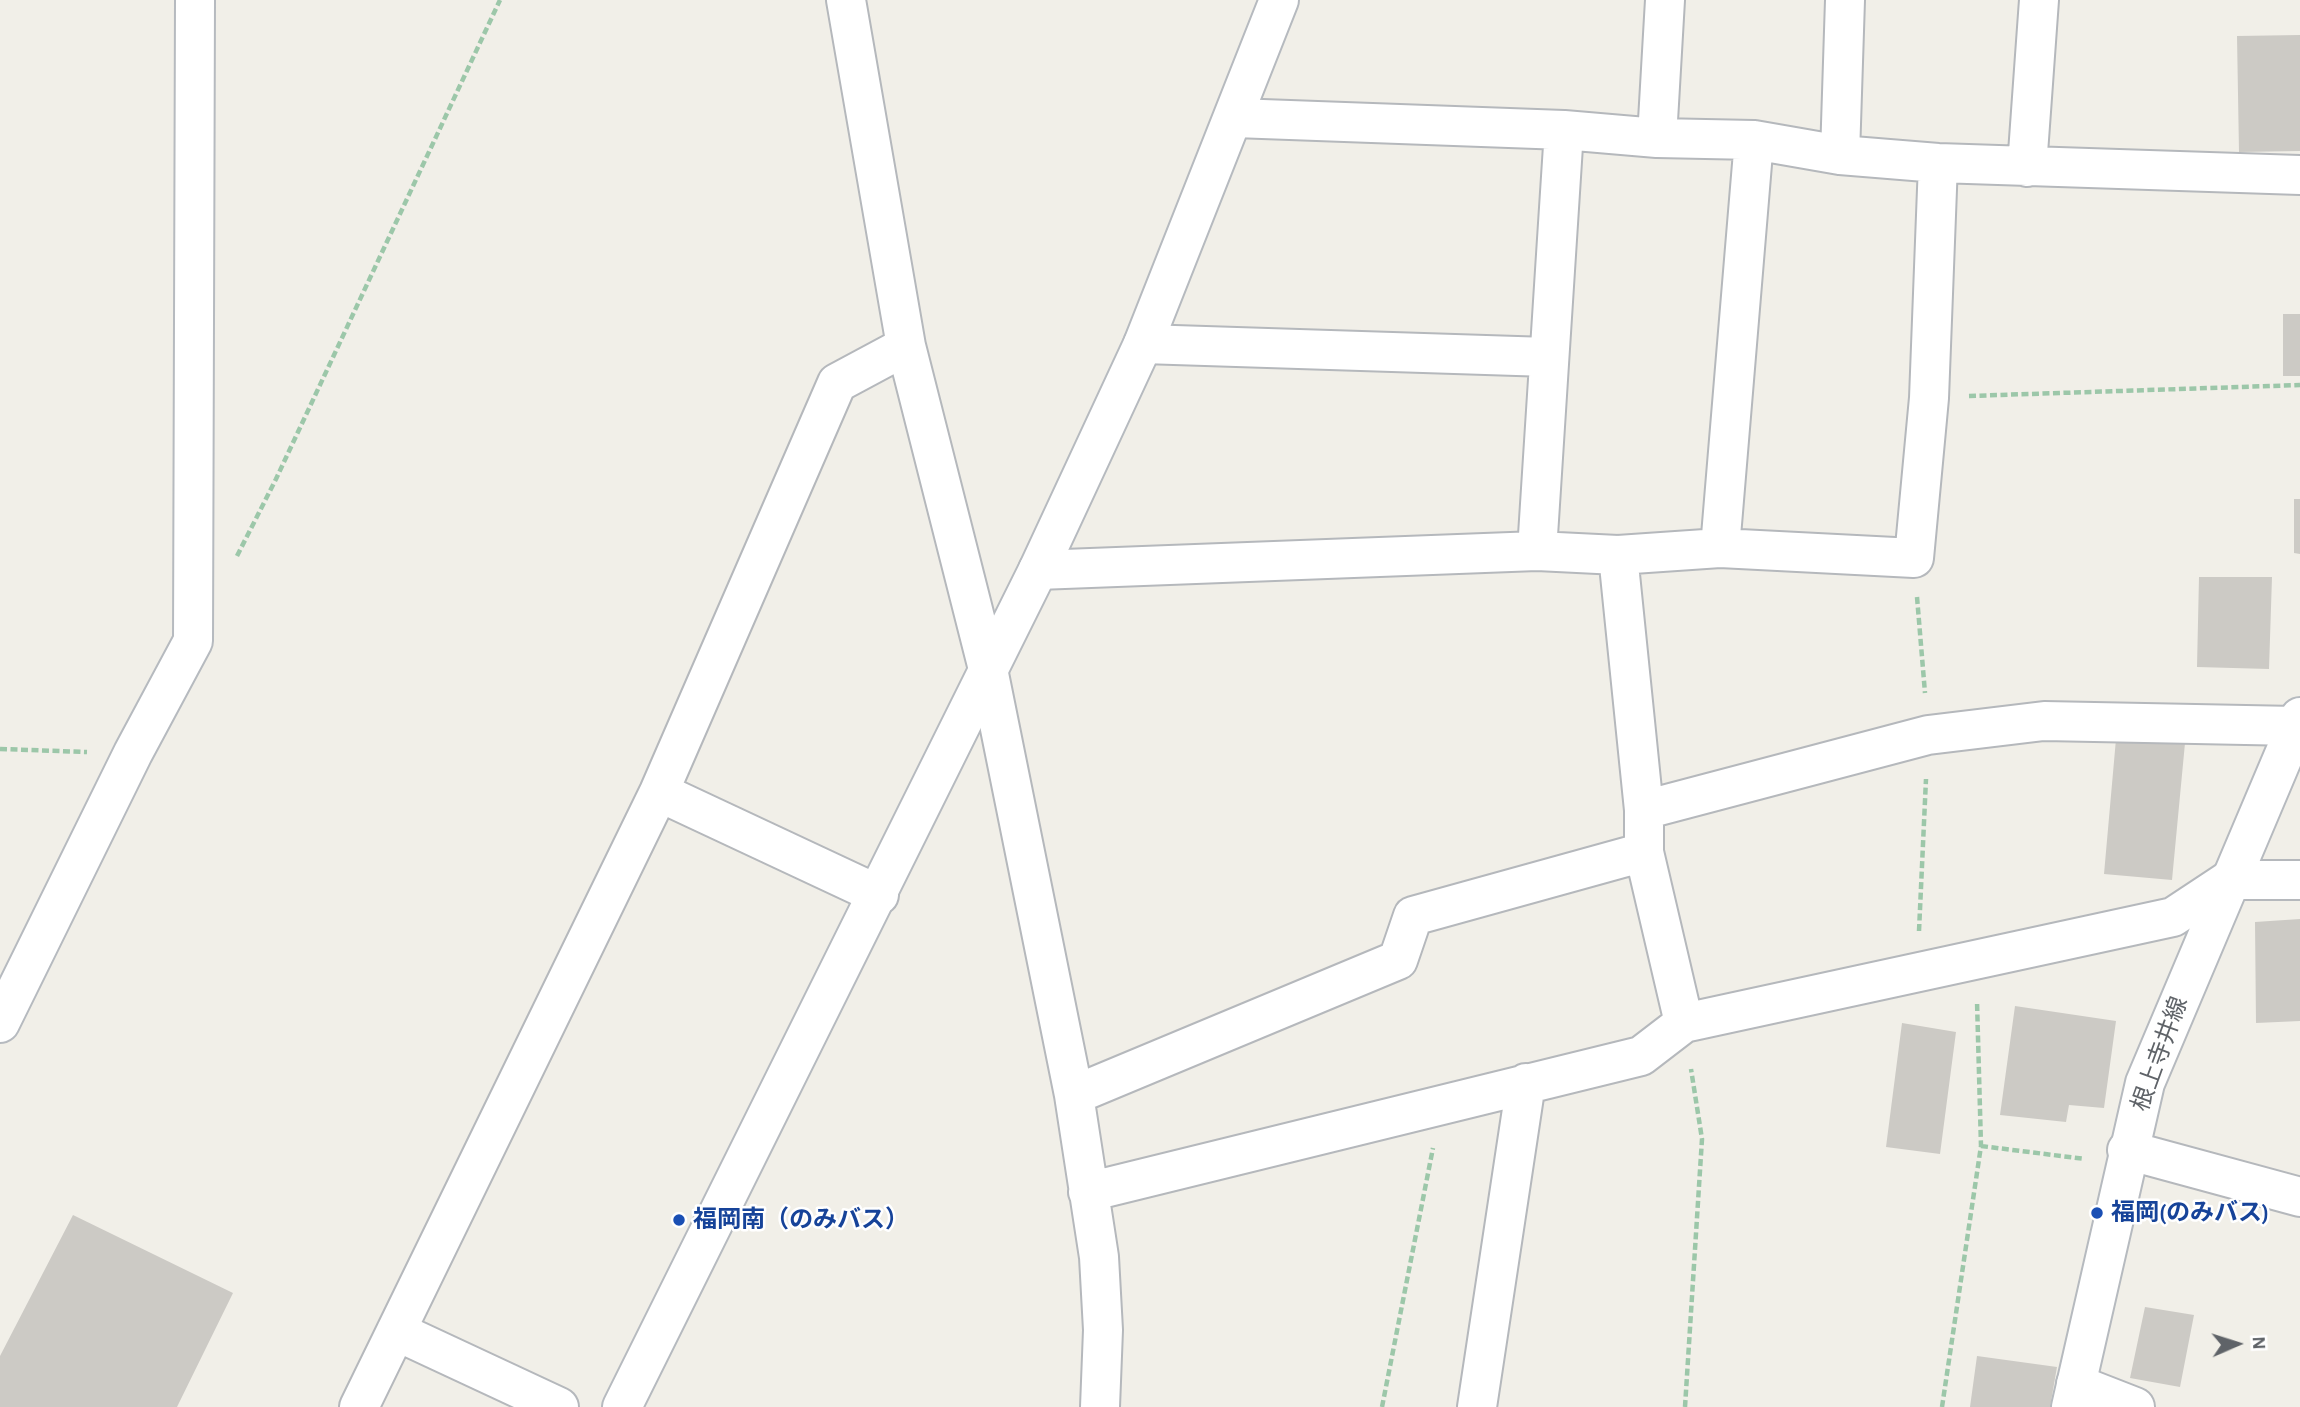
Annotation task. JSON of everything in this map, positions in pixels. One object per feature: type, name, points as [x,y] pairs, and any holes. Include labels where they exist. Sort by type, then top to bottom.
[{"type":"street","points":[[0,1023],[132,753],[193,640],[195,0]]},
{"type":"street","points":[[846,0],[906,346],[988,669],[1073,1095],[1099,1257],[1103,1331],[1100,1407]]},
{"type":"street","points":[[622,1407],[879,895],[1038,570],[1143,344],[1279,0]]},
{"type":"street","points":[[1657,138],[1665,0]]},
{"type":"street","points":[[1840,155],[1845,0]]},
{"type":"street","points":[[2027,167],[2039,0]]},
{"type":"street","points":[[1234,118],[1564,130],[1657,138],[1754,140],[1840,155],[1938,163],[2300,175]]},
{"type":"street","points":[[1536,551],[1564,130]]},
{"type":"street","points":[[1720,548],[1754,140]]},
{"type":"street","points":[[1038,570],[1536,551],[1618,555],[1720,548],[1914,558],[1928,398],[1938,163]]},
{"type":"street","points":[[1143,344],[1548,356]]},
{"type":"street","points":[[359,1407],[659,792],[837,383],[906,346]]},
{"type":"street","points":[[1618,555],[1644,810],[1644,852],[1684,1023]]},
{"type":"street","points":[[1644,810],[1928,735],[2044,721],[2298,721]]},
{"type":"street","name":"根上寺井線","points":[[2073,1395],[2145,1083],[2298,721]]},
{"type":"street","points":[[659,792],[879,895]]},
{"type":"street","points":[[1073,1095],[1398,960],[1413,916],[1644,852]]},
{"type":"street","points":[[1088,1192],[1641,1056],[1684,1023],[1917,974],[1976,957],[2173,917],[2229,880],[2300,880]]},
{"type":"street","points":[[1476,1407],[1526,1083]]},
{"type":"street","points":[[2126,1157],[2300,1197]]},
{"type":"street","points":[[396,1331],[559,1407]]},
{"type":"street","points":[[2073,1395],[2135,1407]]},
{"type":"path","points":[[231,566],[276,479],[500,0]]},
{"type":"path","points":[[1928,398],[2300,385]]},
{"type":"path","points":[[0,749],[132,753]]},
{"type":"path","points":[[1942,1407],[1981,1146],[1976,957]]},
{"type":"path","points":[[1684,1023],[1702,1139],[1685,1407]]},
{"type":"path","points":[[1382,1407],[1442,1103]]},
{"type":"path","points":[[1981,1146],[2126,1157]]},
{"type":"building","points":[[2300,35],[2300,151],[2239,152],[2237,36]]},
{"type":"building","points":[[2283,314],[2300,314],[2300,376],[2283,376]]},
{"type":"building","points":[[2294,499],[2300,499],[2300,554],[2294,553]]},
{"type":"building","points":[[2199,577],[2272,577],[2269,669],[2197,667]]},
{"type":"building","points":[[2116,739],[2185,743],[2172,880],[2104,874]]},
{"type":"building","points":[[2300,919],[2300,1021],[2256,1023],[2255,922]]},
{"type":"building","points":[[2015,1006],[2116,1021],[2104,1108],[2069,1105],[2066,1122],[2000,1115]]},
{"type":"building","points":[[1902,1023],[1956,1032],[1940,1154],[1886,1147]]},
{"type":"building","points":[[73,1215],[233,1293],[177,1407],[0,1407],[0,1356]]},
{"type":"building","points":[[2145,1307],[2194,1315],[2180,1387],[2130,1378]]},
{"type":"building","points":[[1977,1356],[2057,1367],[2050,1407],[1970,1407]]},
{"type":"place","name":"福岡(のみバス)","points":[[2097,1213]]},
{"type":"place","name":"福岡南（のみバス）","points":[[679,1220]]}]
